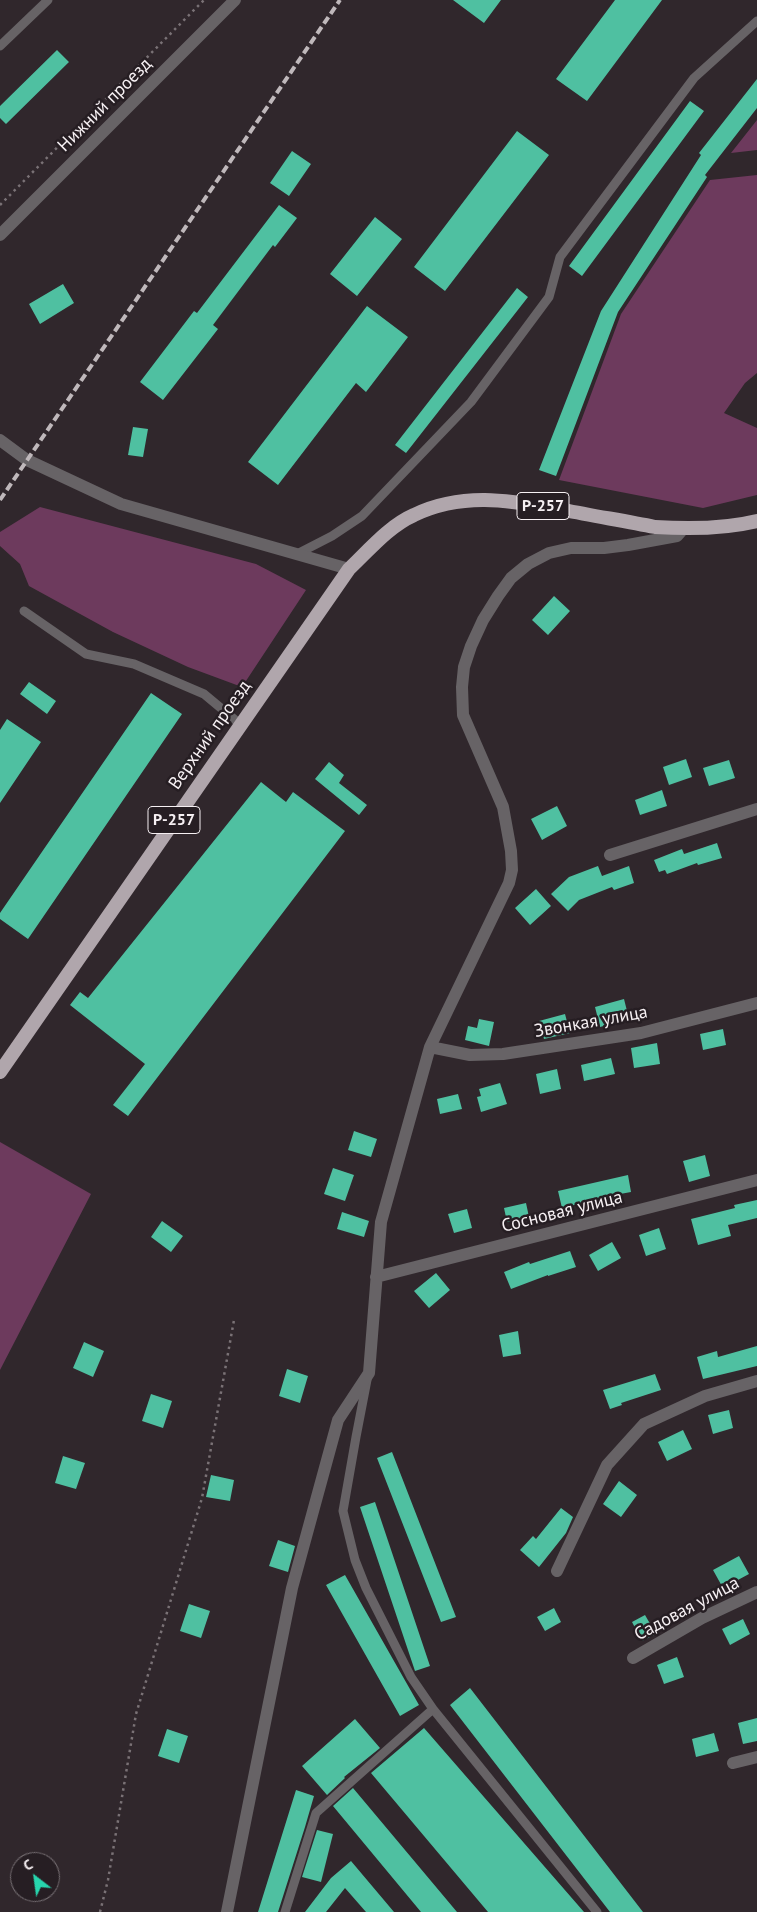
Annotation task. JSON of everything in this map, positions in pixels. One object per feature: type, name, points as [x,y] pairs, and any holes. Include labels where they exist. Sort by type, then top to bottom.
[{"type":"highway","name":"Р-257","points":[[349,569],[392,530],[413,515],[450,503],[470,500],[493,499],[518,502],[655,527],[717,526],[757,520]]},
{"type":"highway","name":"Верхний проезд","points":[[0,1072],[349,569]]},
{"type":"street","name":"Нижний проезд","points":[[0,236],[235,0]]},
{"type":"street","points":[[0,440],[27,460],[121,504],[349,569]]},
{"type":"street","points":[[376,1277],[381,1222],[430,1046],[509,882],[512,870],[503,807],[463,715],[462,687],[464,668],[471,646],[483,620],[498,596],[511,578],[528,564],[549,553],[570,548],[604,548],[677,536],[684,528]]},
{"type":"street","points":[[610,855],[757,809]]},
{"type":"street","name":"Звонкая улица","points":[[430,1046],[470,1055],[503,1054],[641,1033],[757,1003]]},
{"type":"street","name":"Сосновая улица","points":[[376,1277],[757,1180]]},
{"type":"street","points":[[227,1912],[292,1588],[338,1420],[369,1373]]},
{"type":"street","points":[[557,1571],[607,1466],[644,1424],[705,1396],[757,1381]]},
{"type":"street","name":"Садовая улица","points":[[633,1658],[702,1618],[757,1592]]},
{"type":"street","points":[[733,1763],[757,1757]]},
{"type":"lane","points":[[0,46],[48,0]]},
{"type":"lane","points":[[297,554],[332,536],[362,516],[471,402],[549,297],[560,256],[694,78],[757,21]]},
{"type":"lane","points":[[24,611],[86,654],[134,664],[204,694],[240,724]]},
{"type":"lane","points":[[376,1277],[369,1373],[343,1512],[355,1560],[366,1588],[411,1677],[433,1709],[597,1912]]},
{"type":"lane","points":[[285,1912],[316,1813],[433,1709]]},
{"type":"path","points":[[0,205],[204,0]]},
{"type":"path","points":[[100,1912],[108,1880],[136,1714],[202,1498],[234,1320]]},
{"type":"shaded area","points":[[757,120],[757,150],[731,153]]},
{"type":"shaded area","points":[[757,175],[757,373],[745,383],[724,413],[757,428],[757,495],[703,508],[559,480],[621,314],[710,180]]},
{"type":"shaded area","points":[[40,507],[256,564],[306,590],[242,687],[188,667],[113,632],[29,586],[20,564],[0,546],[0,532]]},
{"type":"shaded area","points":[[0,1142],[91,1194],[0,1370]]},
{"type":"building","points":[[453,0],[501,0],[484,23]]},
{"type":"building","points":[[615,0],[662,0],[587,101],[556,79]]},
{"type":"building","points":[[57,50],[69,62],[6,124],[0,118],[0,106]]},
{"type":"building","points":[[757,79],[757,108],[705,175],[707,177],[618,312],[556,476],[539,470],[601,311],[701,155],[699,153]]},
{"type":"building","points":[[690,101],[704,111],[582,276],[569,266]]},
{"type":"building","points":[[517,131],[549,155],[445,291],[414,267]]},
{"type":"building","points":[[292,151],[311,164],[289,196],[270,183]]},
{"type":"building","points":[[279,205],[297,218],[275,247],[273,245],[213,325],[218,329],[163,400],[140,382],[194,311],[197,313]]},
{"type":"building","points":[[375,217],[402,239],[357,296],[330,274]]},
{"type":"building","points":[[63,284],[74,303],[40,324],[29,304]]},
{"type":"building","points":[[517,288],[528,297],[406,453],[395,445]]},
{"type":"building","points":[[367,306],[408,337],[366,392],[356,383],[278,485],[248,462]]},
{"type":"building","points":[[133,427],[148,429],[143,457],[128,455]]},
{"type":"building","points":[[554,596],[570,611],[548,635],[532,620]]},
{"type":"building","points":[[29,682],[56,701],[47,714],[20,694]]},
{"type":"building","points":[[151,693],[182,714],[28,939],[0,919],[0,913]]},
{"type":"building","points":[[7,719],[41,742],[0,803],[0,730]]},
{"type":"building","points":[[686,759],[692,777],[669,785],[663,767]]},
{"type":"building","points":[[729,760],[735,778],[709,786],[703,768]]},
{"type":"building","points":[[329,762],[344,775],[339,783],[367,805],[359,815],[315,779]]},
{"type":"building","points":[[261,782],[286,802],[293,792],[345,831],[128,1116],[113,1105],[145,1064],[70,1005],[80,992],[88,998]]},
{"type":"building","points":[[662,790],[667,806],[640,815],[635,800]]},
{"type":"building","points":[[557,806],[567,826],[542,840],[531,819]]},
{"type":"building","points":[[717,843],[722,858],[698,865],[697,863],[667,874],[665,870],[659,872],[654,860],[682,849],[684,854]]},
{"type":"building","points":[[598,866],[602,876],[629,866],[634,883],[614,890],[612,887],[579,900],[568,911],[551,894],[569,877]]},
{"type":"building","points":[[536,889],[551,906],[530,925],[515,908]]},
{"type":"building","points":[[624,999],[629,1019],[600,1027],[595,1007]]},
{"type":"building","points":[[565,1014],[570,1033],[544,1039],[539,1021]]},
{"type":"building","points":[[479,1019],[494,1022],[489,1046],[465,1040],[468,1026],[477,1028]]},
{"type":"building","points":[[723,1029],[726,1045],[703,1050],[700,1034]]},
{"type":"building","points":[[657,1043],[660,1064],[634,1068],[631,1048]]},
{"type":"building","points":[[611,1058],[615,1074],[584,1081],[581,1065]]},
{"type":"building","points":[[557,1069],[561,1089],[540,1094],[536,1074]]},
{"type":"building","points":[[500,1083],[507,1104],[481,1112],[477,1097],[481,1096],[479,1089]]},
{"type":"building","points":[[458,1094],[462,1109],[440,1114],[437,1099]]},
{"type":"building","points":[[354,1131],[377,1139],[371,1157],[348,1150]]},
{"type":"building","points":[[705,1155],[710,1176],[689,1182],[683,1161]]},
{"type":"building","points":[[333,1168],[354,1175],[345,1201],[324,1194]]},
{"type":"building","points":[[628,1175],[631,1192],[582,1201],[582,1203],[562,1208],[558,1191]]},
{"type":"building","points":[[757,1200],[757,1218],[728,1225],[731,1236],[698,1245],[691,1219],[735,1208],[734,1205]]},
{"type":"building","points":[[526,1203],[529,1217],[507,1222],[504,1208]]},
{"type":"building","points":[[467,1209],[472,1228],[454,1233],[448,1214]]},
{"type":"building","points":[[342,1212],[369,1221],[364,1237],[337,1229]]},
{"type":"building","points":[[162,1221],[183,1236],[171,1252],[151,1237]]},
{"type":"building","points":[[659,1228],[666,1249],[646,1256],[639,1235]]},
{"type":"building","points":[[612,1242],[621,1258],[598,1271],[589,1255]]},
{"type":"building","points":[[570,1251],[576,1267],[511,1289],[504,1272],[529,1262],[530,1264]]},
{"type":"building","points":[[436,1273],[450,1290],[429,1308],[414,1291]]},
{"type":"building","points":[[518,1331],[521,1354],[503,1357],[499,1335]]},
{"type":"building","points":[[84,1342],[104,1351],[93,1377],[73,1368]]},
{"type":"building","points":[[757,1346],[757,1366],[703,1379],[697,1357],[717,1351],[718,1357]]},
{"type":"building","points":[[287,1369],[308,1376],[300,1403],[279,1396]]},
{"type":"building","points":[[655,1374],[661,1390],[621,1403],[622,1405],[610,1409],[603,1390]]},
{"type":"building","points":[[151,1394],[172,1401],[163,1428],[142,1421]]},
{"type":"building","points":[[729,1410],[733,1428],[713,1434],[708,1415]]},
{"type":"building","points":[[683,1430],[692,1449],[667,1461],[658,1442]]},
{"type":"building","points":[[392,1452],[456,1617],[441,1622],[377,1458]]},
{"type":"building","points":[[63,1456],[85,1463],[76,1489],[55,1483]]},
{"type":"building","points":[[211,1475],[234,1480],[230,1501],[206,1497]]},
{"type":"building","points":[[619,1481],[637,1495],[621,1517],[603,1504]]},
{"type":"building","points":[[375,1502],[430,1666],[415,1671],[360,1507]]},
{"type":"building","points":[[561,1508],[573,1517],[566,1533],[539,1567],[520,1550],[533,1536],[536,1539]]},
{"type":"building","points":[[278,1540],[295,1546],[288,1572],[269,1566]]},
{"type":"building","points":[[739,1556],[749,1574],[723,1588],[713,1570]]},
{"type":"building","points":[[345,1575],[419,1705],[400,1716],[326,1585]]},
{"type":"building","points":[[189,1604],[210,1611],[201,1638],[180,1631]]},
{"type":"building","points":[[554,1608],[561,1622],[545,1631],[537,1617]]},
{"type":"building","points":[[645,1615],[656,1634],[642,1641],[632,1622]]},
{"type":"building","points":[[743,1619],[750,1634],[730,1645],[722,1629]]},
{"type":"building","points":[[677,1657],[684,1677],[664,1684],[657,1665]]},
{"type":"building","points":[[470,1688],[643,1912],[610,1912],[450,1705]]},
{"type":"building","points":[[757,1718],[757,1741],[743,1744],[738,1723]]},
{"type":"building","points":[[355,1719],[380,1748],[344,1777],[327,1795],[302,1766]]},
{"type":"building","points":[[424,1728],[584,1912],[488,1912],[371,1773]]},
{"type":"building","points":[[167,1729],[188,1736],[179,1763],[158,1756]]},
{"type":"building","points":[[714,1733],[719,1751],[696,1757],[692,1739]]},
{"type":"building","points":[[353,1788],[457,1912],[421,1912],[333,1806]]},
{"type":"building","points":[[296,1790],[314,1796],[305,1827],[278,1912],[258,1912]]},
{"type":"building","points":[[317,1830],[333,1834],[321,1882],[302,1877]]},
{"type":"building","points":[[351,1861],[394,1912],[366,1912],[345,1888],[326,1912],[305,1912],[331,1878]]},
{"type":"railway","points":[[0,500],[340,0]]}]
